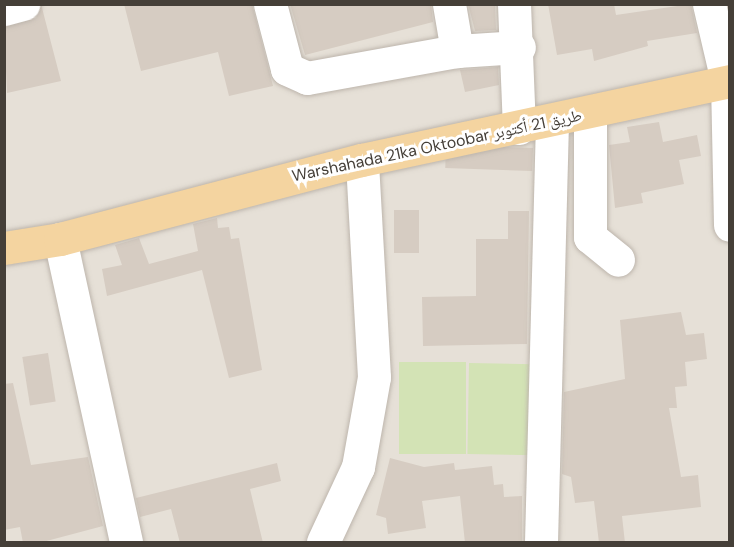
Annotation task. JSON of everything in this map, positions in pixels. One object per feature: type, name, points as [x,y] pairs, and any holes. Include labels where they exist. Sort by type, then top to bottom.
[{"type":"main road","name":"Warshahada 21ka Oktoobar طريق 21 أكتوبر","points":[[4,248],[60,239],[362,160],[552,121],[728,81]]},
{"type":"street","points":[[4,9],[23,4]]},
{"type":"street","points":[[270,4],[287,69],[307,78],[457,51],[519,47]]},
{"type":"street","points":[[449,4],[457,51]]},
{"type":"street","points":[[514,4],[519,47],[519,128]]},
{"type":"street","points":[[710,4],[728,81],[729,225]]},
{"type":"street","points":[[590,112],[590,237],[618,260]]},
{"type":"street","points":[[541,543],[552,121]]},
{"type":"street","points":[[323,543],[358,467],[374,377],[362,160]]},
{"type":"street","points":[[60,239],[126,543]]},
{"type":"shaded area","points":[[5,5],[729,5],[729,542],[5,542]]},
{"type":"green space","points":[[399,362],[466,362],[466,454],[399,454]]},
{"type":"green space","points":[[469,363],[535,364],[533,455],[467,454]]},
{"type":"building","points":[[41,4],[61,81],[7,93],[4,27],[36,18]]},
{"type":"building","points":[[124,4],[252,4],[273,86],[229,96],[218,52],[141,71]]},
{"type":"building","points":[[290,4],[431,4],[433,22],[305,55]]},
{"type":"building","points":[[468,4],[495,4],[496,30],[475,31]]},
{"type":"building","points":[[548,4],[614,4],[616,15],[691,4],[697,33],[647,41],[648,46],[594,61],[592,49],[557,55]]},
{"type":"building","points":[[498,67],[499,85],[465,92],[460,70]]},
{"type":"building","points":[[659,122],[663,142],[697,135],[701,156],[679,160],[684,184],[641,193],[643,203],[615,208],[609,145],[630,142],[627,127]]},
{"type":"building","points":[[446,145],[533,148],[532,171],[445,168]]},
{"type":"building","points":[[394,210],[419,210],[419,253],[394,253]]},
{"type":"building","points":[[508,211],[529,211],[527,344],[423,346],[422,297],[476,296],[476,239],[508,239]]},
{"type":"building","points":[[217,218],[218,228],[229,227],[231,239],[239,238],[262,370],[229,378],[202,270],[107,296],[102,269],[122,265],[115,245],[139,238],[149,264],[198,251],[193,224]]},
{"type":"building","points":[[681,312],[686,335],[704,333],[707,359],[685,362],[687,386],[675,387],[677,408],[669,408],[681,477],[698,475],[701,507],[622,516],[625,543],[599,543],[594,501],[575,503],[571,477],[562,474],[564,392],[625,379],[620,320]]},
{"type":"building","points":[[48,353],[56,401],[30,405],[22,357]]},
{"type":"building","points":[[13,383],[31,465],[88,457],[103,526],[39,543],[23,543],[20,527],[4,530],[4,384]]},
{"type":"building","points":[[390,458],[424,467],[454,463],[455,470],[492,466],[494,485],[503,484],[504,497],[522,496],[522,543],[465,543],[460,496],[422,501],[426,528],[388,534],[386,518],[376,515]]},
{"type":"building","points":[[277,463],[281,481],[250,489],[263,543],[180,543],[171,509],[140,517],[136,498]]}]
